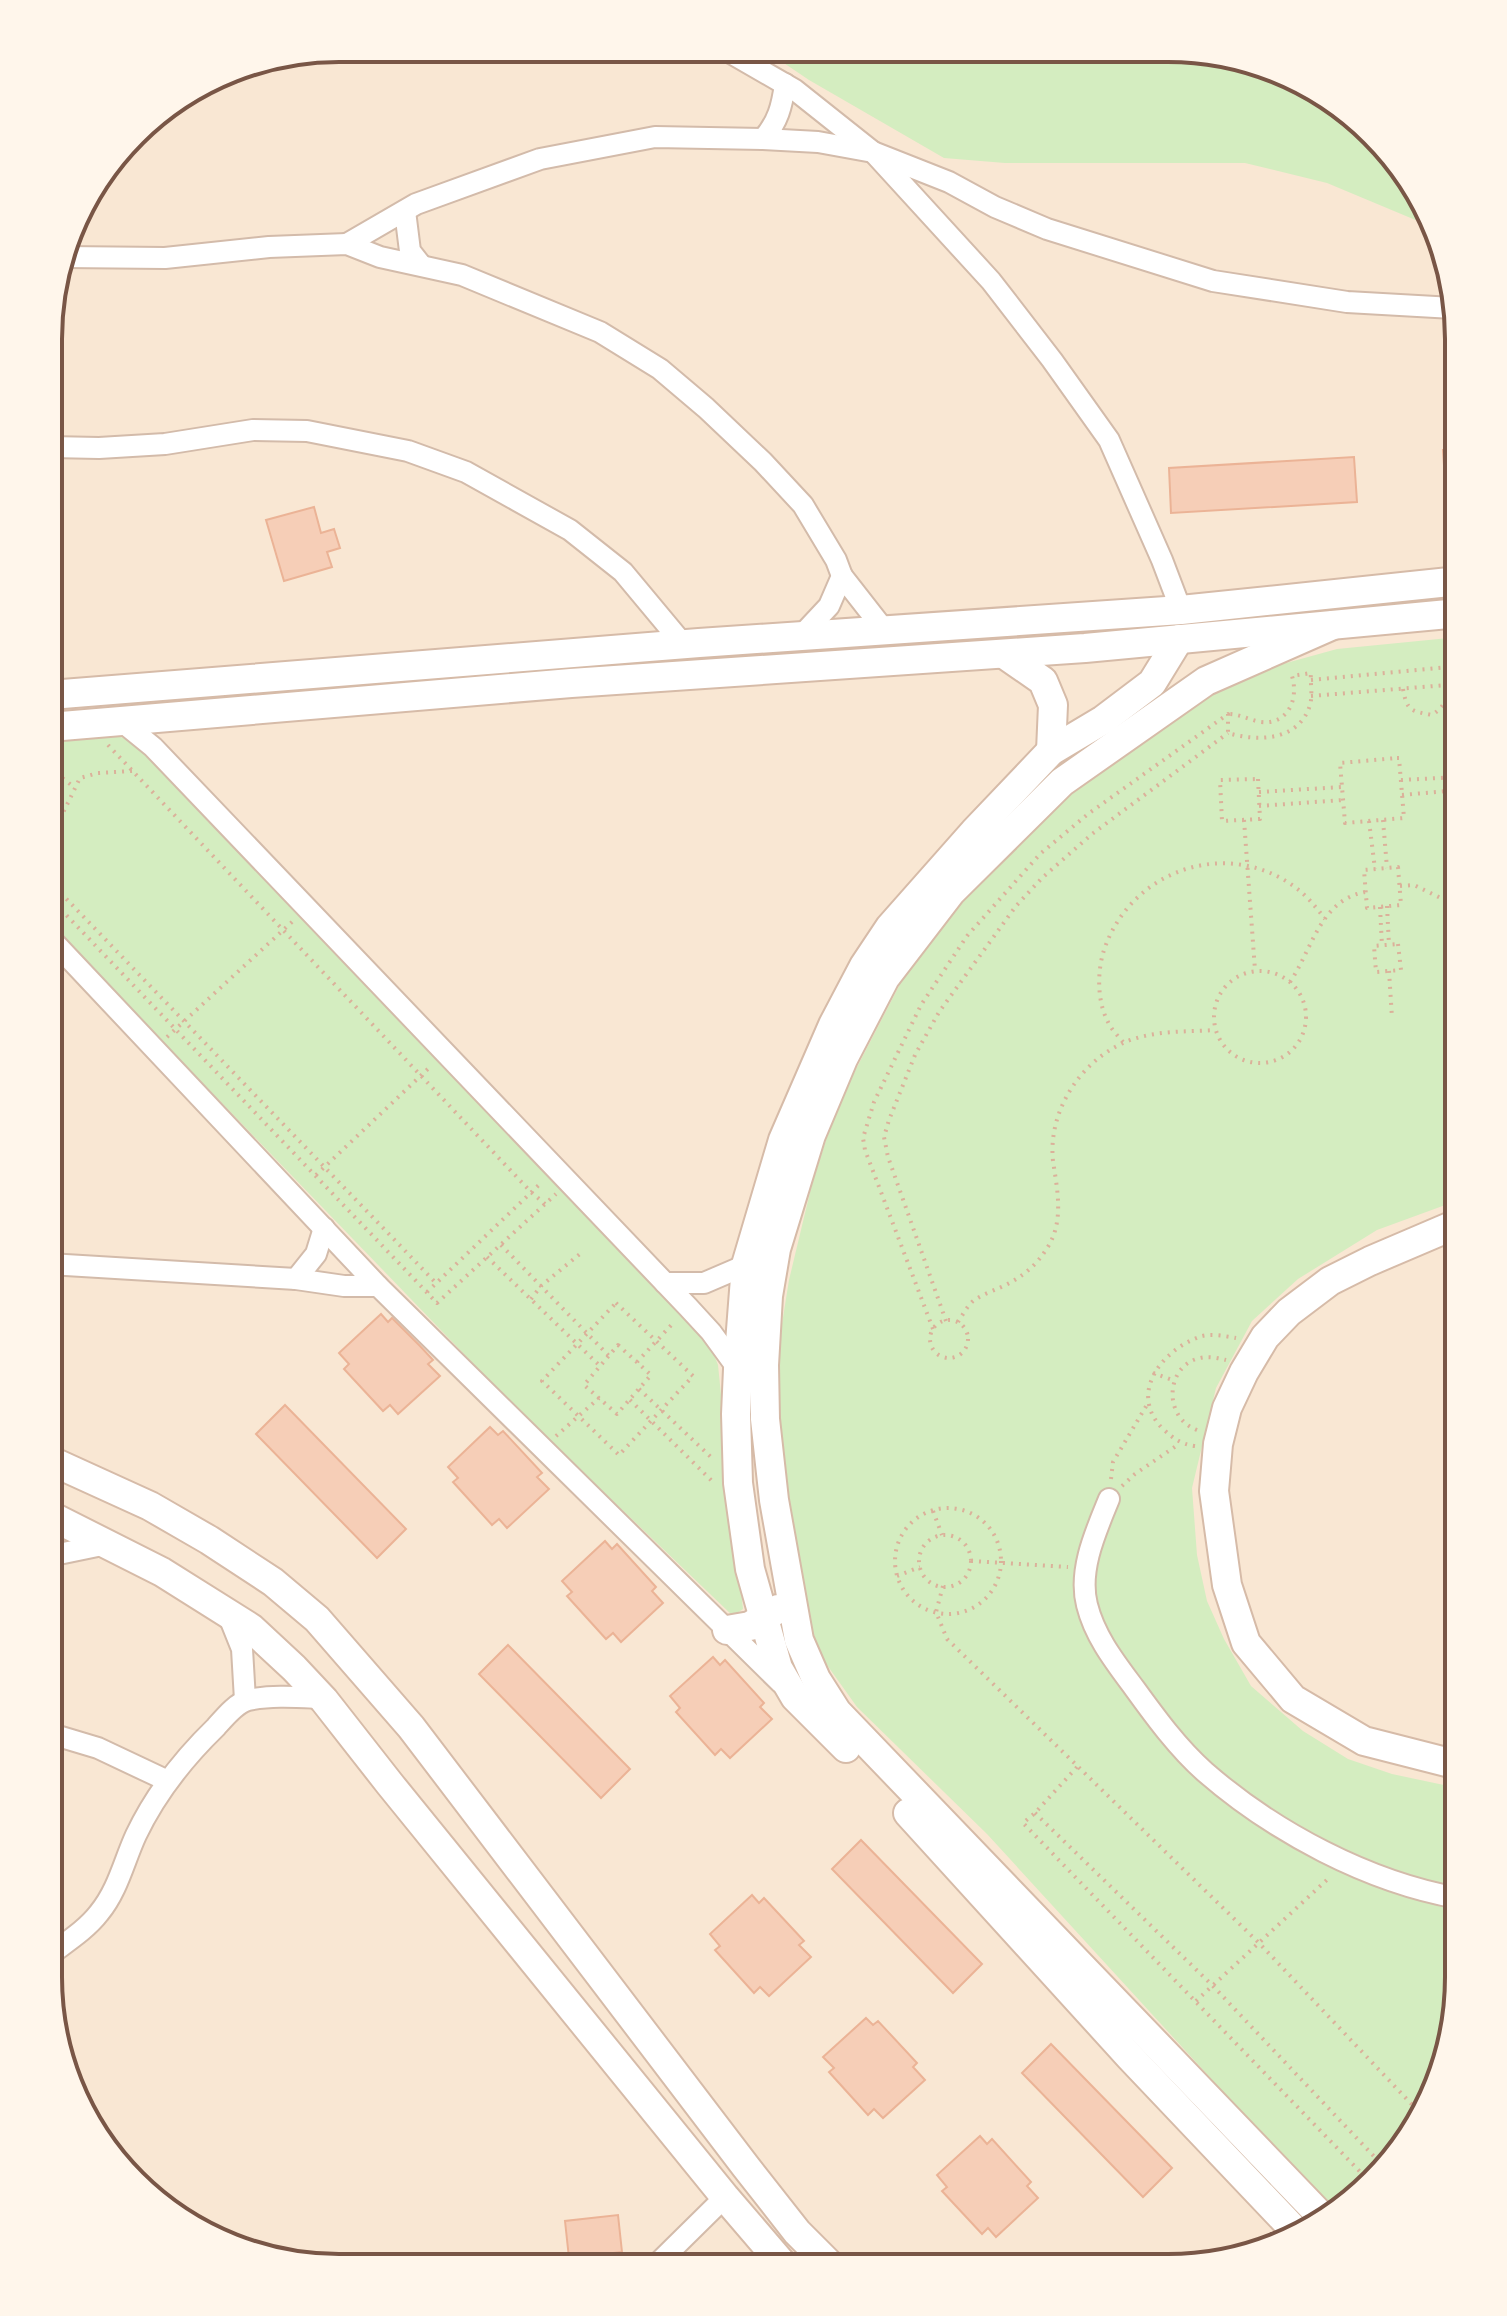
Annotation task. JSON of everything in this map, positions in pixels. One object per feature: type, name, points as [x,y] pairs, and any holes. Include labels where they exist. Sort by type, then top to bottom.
[{"type":"street","points":[[747,62],[785,84],[873,152],[991,281],[1109,440],[1181,610]]},
{"type":"street","points":[[763,139],[778,118],[785,84]]},
{"type":"street","points":[[347,244],[416,204],[540,159],[590,148],[655,137],[818,142],[873,152],[949,182],[995,207],[1047,229],[1213,281],[1347,302],[1442,307]]},
{"type":"street","points":[[405,211],[410,251],[421,265]]},
{"type":"street","points":[[74,257],[165,258],[269,247],[347,244],[380,257],[462,275],[600,332],[660,369],[763,462],[803,505],[836,560],[842,576],[885,631]]},
{"type":"street","points":[[62,447],[165,444],[253,430],[307,431],[408,451],[466,472],[570,530],[623,572],[683,644]]},
{"type":"street","points":[[800,637],[829,606],[842,576]]},
{"type":"street","points":[[62,694],[683,644],[1181,610],[1445,582]]},
{"type":"street","points":[[62,728],[119,731],[586,682],[1004,654],[1445,614]]},
{"type":"street","points":[[1316,2211],[837,1712],[816,1679],[799,1640],[774,1500],[765,1419],[764,1365],[768,1296],[776,1249],[811,1135],[843,1059],[885,978],[951,892],[1062,782],[1206,681],[1333,625]]},
{"type":"street","points":[[795,1697],[778,1668],[750,1569],[738,1483],[736,1414],[746,1265],[783,1140],[833,1025],[864,966],[890,927],[1051,751],[1103,720],[1152,683],[1179,639]]},
{"type":"street","points":[[1004,654],[1043,681],[1053,705],[1051,751]]},
{"type":"street","points":[[119,731],[153,747],[688,1307],[738,1369]]},
{"type":"street","points":[[62,951],[378,1286],[880,1782],[1130,2057],[1290,2225]]},
{"type":"street","points":[[296,1279],[316,1254],[324,1228]]},
{"type":"street","points":[[1444,1229],[1330,1281],[1289,1312],[1265,1337],[1227,1408],[1219,1441],[1214,1491],[1227,1585],[1246,1643],[1293,1699],[1364,1741],[1444,1761]]},
{"type":"street","points":[[62,1265],[378,1286]]},
{"type":"street","points":[[665,1283],[704,1283],[746,1265]]},
{"type":"street","points":[[62,1466],[150,1506],[209,1540],[273,1582],[317,1619],[411,1727],[746,2167],[797,2232],[819,2254]]},
{"type":"street","points":[[1109,1499],[1090,1550],[1086,1603],[1104,1648],[1163,1727],[1204,1771],[1281,1829],[1373,1873],[1444,1894]]},
{"type":"street","points":[[62,1522],[162,1572],[251,1628],[294,1668],[322,1698],[774,2254]]},
{"type":"street","points":[[62,1553],[107,1544]]},
{"type":"street","points":[[727,1630],[750,1626],[792,1600]]},
{"type":"street","points":[[228,1614],[242,1649],[245,1700]]},
{"type":"street","points":[[62,1946],[99,1912],[119,1880],[137,1834],[168,1781],[185,1758],[230,1712],[245,1700],[322,1698]]},
{"type":"street","points":[[62,1737],[98,1748],[168,1781]]},
{"type":"street","points":[[667,2254],[725,2197]]},
{"type":"path","points":[[1311,680],[1445,667]]},
{"type":"path","points":[[933,1329],[871,1170],[863,1138],[874,1102],[921,1005],[967,936],[1040,854],[1088,814],[1228,714],[1238,714],[1256,721],[1274,721],[1287,712],[1293,703],[1292,676],[1311,673],[1310,707],[1293,728],[1267,739],[1228,733],[1092,834],[1042,878],[1016,906],[939,1012],[915,1055],[884,1137],[888,1157],[946,1321]]},
{"type":"path","points":[[1311,696],[1445,685]]},
{"type":"path","points":[[1403,688],[1406,704],[1412,711],[1432,715],[1445,703]]},
{"type":"path","points":[[1228,714],[1228,733]]},
{"type":"path","points":[[119,731],[103,741],[545,1204]]},
{"type":"path","points":[[1399,758],[1401,780],[1404,818],[1345,823],[1340,763],[1399,758]]},
{"type":"path","points":[[62,815],[80,778],[98,773],[132,771]]},
{"type":"path","points":[[62,778],[75,788]]},
{"type":"path","points":[[1401,780],[1445,778]]},
{"type":"path","points":[[1258,779],[1259,806],[1260,819],[1222,821],[1220,780],[1258,779]]},
{"type":"path","points":[[1259,792],[1342,787]]},
{"type":"path","points":[[1402,795],[1445,791]]},
{"type":"path","points":[[1259,806],[1343,800]]},
{"type":"path","points":[[1244,820],[1255,970]]},
{"type":"path","points":[[1383,820],[1387,868]]},
{"type":"path","points":[[1369,821],[1375,869]]},
{"type":"path","points":[[1123,1043],[1108,1022],[1099,987],[1100,961],[1121,915],[1138,895],[1155,882],[1183,869],[1208,865],[1258,869],[1296,888],[1325,919]]},
{"type":"path","points":[[1398,867],[1401,905],[1367,908],[1364,870],[1387,868],[1398,867]]},
{"type":"path","points":[[1400,886],[1414,885],[1445,900]]},
{"type":"path","points":[[1290,982],[1325,919],[1342,902],[1354,894],[1365,892]]},
{"type":"path","points":[[62,894],[436,1283]]},
{"type":"path","points":[[1387,906],[1389,945]]},
{"type":"path","points":[[1380,907],[1382,946]]},
{"type":"path","points":[[62,911],[437,1303],[562,1188]]},
{"type":"path","points":[[154,1049],[300,914]]},
{"type":"path","points":[[1398,944],[1401,970],[1376,972],[1374,946],[1389,945],[1398,944]]},
{"type":"path","points":[[1255,970],[1271,971],[1290,982],[1298,989],[1305,1003],[1307,1020],[1303,1036],[1294,1049],[1281,1059],[1266,1063],[1249,1063],[1235,1056],[1223,1045],[1215,1030],[1217,998],[1226,985],[1239,975],[1255,970]]},
{"type":"path","points":[[1389,971],[1392,1018]]},
{"type":"path","points":[[958,1322],[972,1302],[1024,1275],[1051,1243],[1057,1218],[1054,1134],[1065,1098],[1076,1082],[1096,1061],[1123,1043],[1156,1034],[1215,1030]]},
{"type":"path","points":[[316,1175],[439,1059]]},
{"type":"path","points":[[427,1292],[549,1174]]},
{"type":"path","points":[[501,1245],[609,1356]]},
{"type":"path","points":[[531,1299],[541,1286],[581,1253]]},
{"type":"path","points":[[487,1257],[600,1366]]},
{"type":"path","points":[[616,1303],[656,1341],[693,1376],[619,1455],[542,1381],[616,1303]]},
{"type":"path","points":[[637,1362],[688,1307]]},
{"type":"path","points":[[946,1321],[958,1322],[966,1330],[968,1341],[964,1352],[954,1358],[943,1358],[934,1351],[930,1340],[933,1329],[946,1321]]},
{"type":"path","points":[[1180,1444],[1157,1422],[1148,1403],[1148,1388],[1153,1373],[1172,1354],[1201,1336],[1244,1340],[1253,1358],[1231,1361],[1200,1358],[1186,1364],[1175,1381],[1173,1402],[1182,1423],[1219,1441]]},
{"type":"path","points":[[618,1345],[637,1362],[651,1375],[617,1414],[584,1385],[618,1345]]},
{"type":"path","points":[[1153,1373],[1175,1381]]},
{"type":"path","points":[[639,1389],[738,1483]]},
{"type":"path","points":[[541,1448],[599,1398]]},
{"type":"path","points":[[630,1400],[742,1511]]},
{"type":"path","points":[[1109,1499],[1113,1462],[1148,1403]]},
{"type":"path","points":[[1109,1499],[1135,1474],[1180,1444],[1219,1441]]},
{"type":"path","points":[[952,1508],[964,1510],[986,1524],[999,1546],[1000,1563],[996,1583],[989,1594],[980,1603],[957,1613],[936,1612],[910,1598],[897,1576],[895,1563],[900,1538],[916,1519],[933,1510],[952,1508]]},
{"type":"path","points":[[933,1510],[942,1535]]},
{"type":"path","points":[[949,1535],[960,1539],[968,1548],[971,1561],[968,1573],[960,1582],[948,1587],[936,1585],[925,1578],[920,1567],[920,1554],[926,1543],[936,1536],[949,1535]]},
{"type":"path","points":[[971,1561],[1087,1568]]},
{"type":"path","points":[[897,1576],[920,1567]]},
{"type":"path","points":[[943,1586],[936,1612],[947,1639],[1259,1943],[1413,2105]]},
{"type":"path","points":[[1078,1766],[1023,1823],[1363,2174]]},
{"type":"path","points":[[1035,1813],[1212,1985],[1377,2159]]},
{"type":"path","points":[[1195,2001],[1347,1862]]},
{"type":"shaded area","points":[[302,64],[1205,64],[1240,71],[1274,83],[1307,99],[1337,119],[1388,170],[1408,200],[1424,233],[1440,285],[1445,339],[1444,1995],[1440,2031],[1430,2066],[1416,2100],[1398,2131],[1364,2173],[1337,2197],[1307,2217],[1274,2233],[1222,2249],[1168,2254],[302,2252],[267,2245],[233,2233],[200,2217],[170,2197],[119,2146],[99,2116],[83,2083],[67,2031],[62,1977],[64,302],[71,267],[99,200],[131,156],[156,131],[216,91],[250,77]]},
{"type":"green space","points":[[782,62],[1168,62],[1205,64],[1240,71],[1307,99],[1337,119],[1388,170],[1418,221],[1327,183],[1245,163],[1005,163],[944,158]]},
{"type":"green space","points":[[1445,638],[1444,1205],[1377,1230],[1298,1279],[1252,1321],[1216,1388],[1192,1488],[1197,1555],[1207,1601],[1251,1686],[1303,1731],[1348,1759],[1392,1774],[1444,1785],[1444,1995],[1440,2031],[1416,2100],[1398,2131],[1364,2173],[1326,2204],[987,1834],[857,1707],[822,1658],[802,1600],[782,1468],[777,1355],[789,1280],[812,1184],[829,1131],[854,1073],[900,984],[956,908],[1009,849],[1077,788],[1192,706],[1261,670],[1337,649]]},
{"type":"green space","points":[[104,735],[127,738],[149,750],[707,1337],[718,1365],[743,1609],[733,1616],[518,1410],[62,937],[62,739]]},
{"type":"building","points":[[1354,457],[1357,502],[1171,513],[1169,468]]},
{"type":"building","points":[[314,507],[321,533],[334,529],[340,548],[327,552],[332,567],[284,581],[266,520]]},
{"type":"building","points":[[381,1314],[388,1322],[392,1318],[420,1346],[433,1360],[428,1364],[440,1376],[398,1414],[390,1405],[383,1411],[344,1369],[349,1364],[339,1353]]},
{"type":"building","points":[[285,1405],[406,1529],[377,1558],[256,1434]]},
{"type":"building","points":[[490,1427],[498,1435],[503,1431],[542,1473],[537,1477],[549,1489],[507,1528],[499,1519],[492,1525],[453,1482],[458,1478],[448,1467]]},
{"type":"building","points":[[605,1541],[612,1549],[617,1544],[656,1587],[652,1591],[663,1603],[621,1642],[613,1633],[606,1639],[567,1596],[572,1592],[562,1581]]},
{"type":"building","points":[[508,1645],[630,1769],[601,1798],[479,1674]]},
{"type":"building","points":[[713,1657],[720,1665],[725,1660],[764,1703],[760,1707],[772,1719],[730,1758],[721,1749],[715,1755],[676,1712],[680,1708],[670,1696]]},
{"type":"building","points":[[861,1840],[982,1964],[953,1993],[832,1869]]},
{"type":"building","points":[[752,1895],[759,1903],[764,1898],[804,1941],[799,1945],[811,1957],[769,1996],[760,1987],[754,1993],[715,1950],[720,1946],[710,1934]]},
{"type":"building","points":[[866,2018],[873,2025],[878,2021],[917,2063],[913,2067],[925,2080],[883,2118],[874,2109],[868,2115],[829,2072],[834,2068],[823,2057]]},
{"type":"building","points":[[1051,2044],[1172,2168],[1143,2197],[1022,2073]]},
{"type":"building","points":[[980,2136],[987,2144],[992,2139],[1031,2182],[1027,2186],[1038,2198],[996,2237],[988,2228],[982,2234],[942,2191],[947,2187],[937,2175]]},
{"type":"building","points":[[618,2215],[622,2252],[569,2254],[565,2221]]}]
